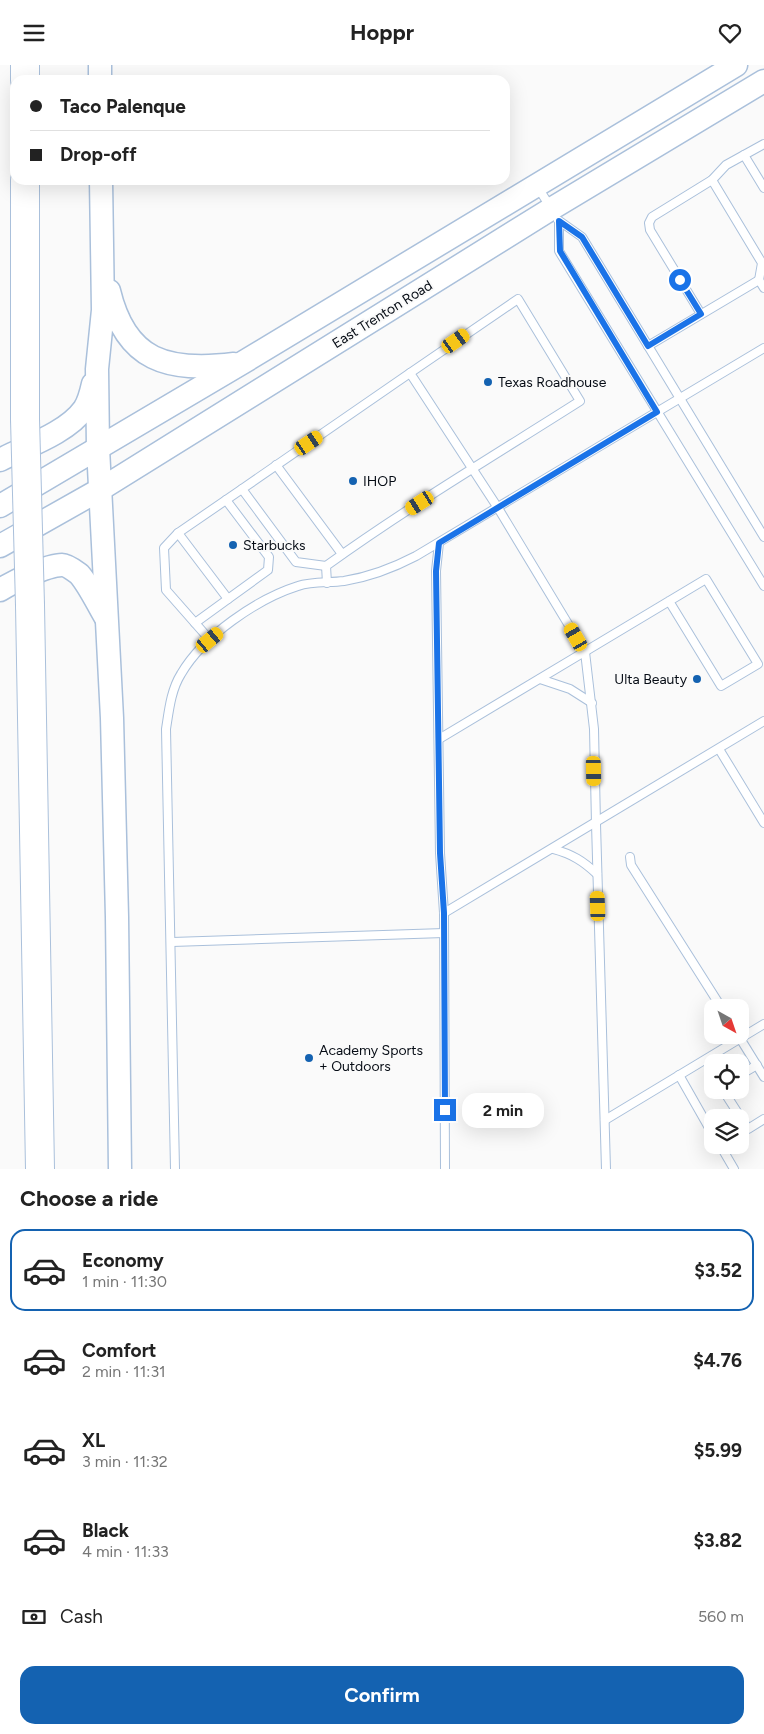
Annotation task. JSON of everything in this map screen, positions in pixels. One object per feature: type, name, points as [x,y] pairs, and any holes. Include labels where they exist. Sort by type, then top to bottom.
[{"type":"highway","points":[[25,185],[25,419],[40,1169]]},
{"type":"main road","points":[[0,506],[242,363],[736,65]]},
{"type":"main road","name":"East Trenton Road","points":[[0,546],[101,489],[555,215],[764,81]]},
{"type":"main road","points":[[101,185],[103,311],[97,369],[98,448],[108,621],[117,917],[120,1169]]},
{"type":"main road","points":[[102,263],[114,313],[131,339],[148,354],[171,365],[187,367],[242,363]]},
{"type":"main road","points":[[0,460],[61,430],[74,420],[87,404],[97,369]]},
{"type":"main road","points":[[0,590],[47,568],[63,565],[73,570],[82,578],[108,621]]},
{"type":"lane","points":[[701,314],[650,229],[649,223],[652,217],[712,180],[726,165],[764,143]]},
{"type":"lane","points":[[744,155],[764,189]]},
{"type":"lane","points":[[712,180],[762,263],[759,279],[764,288]]},
{"type":"lane","points":[[537,186],[555,215],[582,237],[764,537]]},
{"type":"lane","points":[[555,215],[560,251],[764,586]]},
{"type":"lane","points":[[648,346],[759,279]]},
{"type":"lane","points":[[210,640],[166,590],[164,547],[178,533],[518,299],[580,401],[326,565],[296,562],[242,489]]},
{"type":"lane","points":[[176,1169],[167,722],[174,691],[181,673],[210,640],[242,613],[267,599],[300,585],[346,581],[389,569],[439,543],[764,348]]},
{"type":"lane","points":[[410,373],[498,508],[585,652],[594,729],[606,1169]]},
{"type":"lane","points":[[276,465],[342,554]]},
{"type":"lane","points":[[195,623],[268,570],[270,557],[226,500]]},
{"type":"lane","points":[[178,533],[228,599]]},
{"type":"lane","points":[[439,543],[436,571],[440,853],[444,913],[446,1169]]},
{"type":"lane","points":[[326,565],[327,583]]},
{"type":"lane","points":[[439,739],[540,679],[669,601],[706,579],[758,664],[721,686],[669,601]]},
{"type":"lane","points":[[540,679],[570,689],[592,703]]},
{"type":"lane","points":[[444,913],[596,824],[764,721]]},
{"type":"lane","points":[[719,749],[764,823]]},
{"type":"lane","points":[[553,849],[578,858],[597,874]]},
{"type":"lane","points":[[630,857],[631,865],[716,999]]},
{"type":"lane","points":[[172,942],[444,933]]},
{"type":"lane","points":[[749,1031],[764,1023]]},
{"type":"lane","points":[[605,1120],[728,1044]]},
{"type":"lane","points":[[743,1044],[764,1077]]},
{"type":"lane","points":[[749,1069],[756,1065]]},
{"type":"lane","points":[[679,1075],[704,1119]]},
{"type":"lane","points":[[729,1099],[748,1129],[764,1119]]},
{"type":"lane","points":[[725,1154],[734,1169]]},
{"type":"place","name":"Texas Roadhouse","points":[[488,382]]},
{"type":"place","name":"IHOP","points":[[353,481]]},
{"type":"place","name":"Starbucks","points":[[233,545]]},
{"type":"place","name":"Ulta Beauty","points":[[697,679]]},
{"type":"place","name":"Academy Sports + Outdoors","points":[[309,1058]]},
{"type":"route","points":[[445,1110],[444,913],[440,853],[436,571],[439,543],[657,412],[560,251],[559,221],[582,237],[648,346],[701,314],[680,280]]}]
